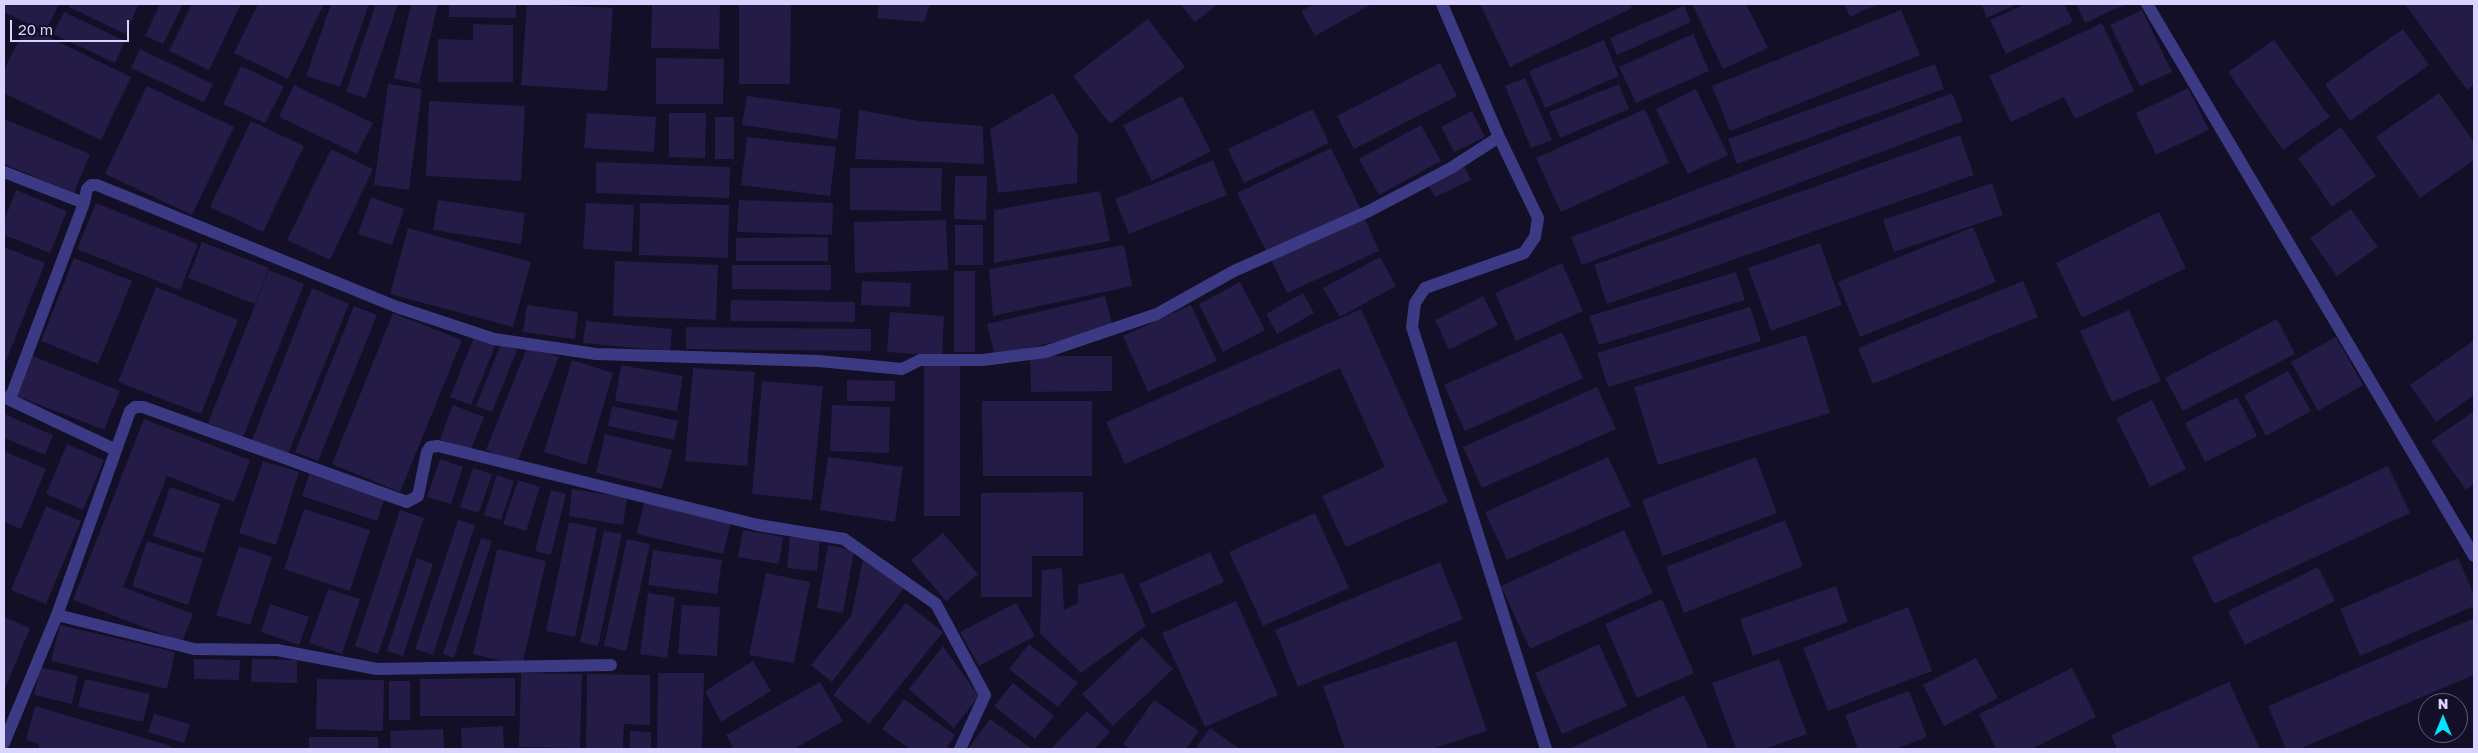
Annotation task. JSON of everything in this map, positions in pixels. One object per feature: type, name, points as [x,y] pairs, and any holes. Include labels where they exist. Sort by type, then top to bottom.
[{"type":"street","points":[[1442,4],[1499,137],[1538,218],[1535,237],[1524,253],[1425,288],[1415,303],[1412,327],[1546,749]]},
{"type":"street","points":[[2147,4],[2474,556]]},
{"type":"street","points":[[116,450],[7,398],[84,203],[87,189],[91,185],[97,185],[397,307],[494,339],[596,354],[818,361],[902,369],[920,360],[983,360],[1044,352],[1157,314],[1234,271],[1369,211],[1450,168],[1499,137]]},
{"type":"street","points":[[4,172],[84,203]]},
{"type":"street","points":[[4,743],[58,615],[130,411],[136,407],[144,407],[407,502],[418,496],[427,452],[430,447],[438,446],[758,526],[844,539],[936,604],[985,695],[960,749]]},
{"type":"street","points":[[58,615],[194,649],[277,650],[377,669],[611,666]]},
{"type":"building","points":[[4,4],[59,4],[45,32],[4,12]]},
{"type":"building","points":[[70,4],[139,4],[125,34],[69,7]]},
{"type":"building","points":[[160,4],[183,4],[163,44],[145,36]]},
{"type":"building","points":[[192,4],[241,4],[209,70],[169,51]]},
{"type":"building","points":[[258,4],[324,4],[288,79],[234,53]]},
{"type":"building","points":[[331,4],[369,4],[340,87],[306,76]]},
{"type":"building","points":[[376,4],[398,4],[366,98],[346,92]]},
{"type":"building","points":[[411,4],[438,4],[419,84],[394,78]]},
{"type":"building","points":[[449,4],[516,4],[516,18],[449,17]]},
{"type":"building","points":[[527,4],[613,8],[607,91],[521,85]]},
{"type":"building","points":[[652,4],[720,4],[719,49],[651,48]]},
{"type":"building","points":[[739,4],[791,4],[790,84],[739,84]]},
{"type":"building","points":[[879,4],[930,4],[924,22],[877,18]]},
{"type":"building","points":[[1180,4],[1218,4],[1195,22]]},
{"type":"building","points":[[1314,4],[1372,4],[1315,36],[1301,11]]},
{"type":"building","points":[[1480,4],[1630,4],[1632,8],[1510,67]]},
{"type":"building","points":[[1692,4],[1746,4],[1768,48],[1723,69]]},
{"type":"building","points":[[1844,4],[1878,4],[1850,17]]},
{"type":"building","points":[[1981,4],[2017,4],[1987,18]]},
{"type":"building","points":[[2025,4],[2064,4],[2073,22],[2006,54],[1990,20]]},
{"type":"building","points":[[2076,4],[2126,4],[2085,23]]},
{"type":"building","points":[[2405,4],[2470,4],[2474,10],[2474,85],[2467,90]]},
{"type":"building","points":[[1684,6],[1691,22],[1617,55],[1610,38]]},
{"type":"building","points":[[1901,10],[1920,55],[1730,131],[1712,86]]},
{"type":"building","points":[[2142,10],[2172,72],[2140,86],[2110,25]]},
{"type":"building","points":[[64,12],[125,41],[115,63],[53,34]]},
{"type":"building","points":[[1148,19],[1185,67],[1110,124],[1073,76]]},
{"type":"building","points":[[2102,23],[2134,91],[2075,119],[2064,97],[2011,122],[1989,76]]},
{"type":"building","points":[[473,24],[513,25],[513,82],[438,82],[438,39],[473,40]]},
{"type":"building","points":[[26,26],[131,77],[101,140],[4,93],[4,70]]},
{"type":"building","points":[[2403,29],[2429,65],[2350,121],[2325,84]]},
{"type":"building","points":[[1693,34],[1709,71],[1636,103],[1619,67]]},
{"type":"building","points":[[1604,40],[1619,76],[1545,108],[1529,71]]},
{"type":"building","points":[[2274,40],[2330,117],[2283,150],[2228,72]]},
{"type":"building","points":[[140,49],[213,84],[204,102],[131,68]]},
{"type":"building","points":[[656,58],[724,59],[723,104],[656,104]]},
{"type":"building","points":[[1440,63],[1457,96],[1354,149],[1337,116]]},
{"type":"building","points":[[1935,64],[1944,89],[1737,164],[1728,139]]},
{"type":"building","points":[[241,66],[284,86],[265,123],[223,104]]},
{"type":"building","points":[[1525,78],[1552,140],[1531,148],[1505,86]]},
{"type":"building","points":[[388,84],[422,89],[409,190],[374,185]]},
{"type":"building","points":[[1619,84],[1629,109],[1560,138],[1549,112]]},
{"type":"building","points":[[294,85],[373,123],[357,154],[279,117]]},
{"type":"building","points":[[147,86],[234,127],[192,215],[105,174]]},
{"type":"building","points":[[2188,88],[2209,130],[2156,155],[2136,113]]},
{"type":"building","points":[[1696,89],[1728,155],[1688,174],[1656,109]]},
{"type":"building","points":[[1053,93],[1078,136],[1077,183],[998,193],[990,129]]},
{"type":"building","points":[[1952,93],[1963,121],[1582,265],[1571,237]]},
{"type":"building","points":[[2439,93],[2474,142],[2474,160],[2420,198],[2376,137]]},
{"type":"building","points":[[747,96],[841,109],[837,139],[742,125]]},
{"type":"building","points":[[1182,96],[1211,151],[1152,181],[1123,125]]},
{"type":"building","points":[[429,101],[525,106],[521,181],[426,176]]},
{"type":"building","points":[[1313,109],[1329,143],[1244,183],[1228,149]]},
{"type":"building","points":[[1645,109],[1669,163],[1561,212],[1536,158]]},
{"type":"building","points":[[859,110],[919,121],[983,126],[984,164],[855,159]]},
{"type":"building","points":[[1472,111],[1485,137],[1454,152],[1441,127]]},
{"type":"building","points":[[587,113],[656,117],[654,152],[584,148]]},
{"type":"building","points":[[669,113],[706,113],[705,158],[669,157]]},
{"type":"building","points":[[715,117],[734,117],[734,159],[715,159]]},
{"type":"building","points":[[4,119],[90,154],[74,193],[4,164]]},
{"type":"building","points":[[251,121],[304,146],[263,232],[210,207]]},
{"type":"building","points":[[1421,125],[1441,161],[1379,195],[1359,159]]},
{"type":"building","points":[[2341,127],[2376,176],[2332,207],[2298,158]]},
{"type":"building","points":[[1960,135],[1974,175],[1607,304],[1594,265]]},
{"type":"building","points":[[747,137],[836,147],[830,196],[741,185]]},
{"type":"building","points":[[1331,148],[1361,210],[1268,255],[1237,193]]},
{"type":"building","points":[[331,149],[373,169],[330,260],[287,240]]},
{"type":"building","points":[[1213,160],[1227,195],[1129,234],[1115,199]]},
{"type":"building","points":[[596,162],[730,167],[729,198],[596,193]]},
{"type":"building","points":[[1465,167],[1471,180],[1435,197],[1428,184]]},
{"type":"building","points":[[850,168],[942,168],[941,211],[850,210]]},
{"type":"building","points":[[955,176],[987,176],[986,220],[954,219]]},
{"type":"building","points":[[1992,183],[2003,215],[1894,252],[1883,220]]},
{"type":"building","points":[[16,190],[67,211],[50,253],[4,235],[4,221]]},
{"type":"building","points":[[1100,191],[1110,241],[994,263],[994,210]]},
{"type":"building","points":[[371,197],[404,209],[392,245],[358,234]]},
{"type":"building","points":[[438,200],[525,213],[521,244],[433,230]]},
{"type":"building","points":[[739,200],[833,203],[832,235],[737,232]]},
{"type":"building","points":[[96,203],[198,244],[180,290],[77,249]]},
{"type":"building","points":[[586,203],[634,205],[632,252],[583,249]]},
{"type":"building","points":[[640,203],[729,205],[728,258],[639,255]]},
{"type":"building","points":[[2351,209],[2378,247],[2337,276],[2310,238]]},
{"type":"building","points":[[2159,212],[2186,268],[2082,318],[2056,263]]},
{"type":"building","points":[[1364,217],[1379,251],[1287,293],[1271,259]]},
{"type":"building","points":[[946,220],[948,270],[855,273],[854,222]]},
{"type":"building","points":[[955,225],[983,225],[983,265],[955,265]]},
{"type":"building","points":[[1973,227],[1996,282],[1860,337],[1838,282]]},
{"type":"building","points":[[408,228],[531,262],[513,327],[390,294]]},
{"type":"building","points":[[828,237],[828,261],[736,261],[736,238]]},
{"type":"building","points":[[202,242],[269,268],[255,304],[188,278]]},
{"type":"building","points":[[1820,243],[1842,305],[1771,331],[1748,268]]},
{"type":"building","points":[[1124,245],[1132,286],[993,316],[989,269]]},
{"type":"building","points":[[4,247],[45,263],[4,366]]},
{"type":"building","points":[[1380,257],[1396,286],[1340,317],[1323,288]]},
{"type":"building","points":[[74,258],[132,281],[98,364],[41,341]]},
{"type":"building","points":[[615,261],[718,265],[716,320],[613,316]]},
{"type":"building","points":[[1562,263],[1583,311],[1516,341],[1495,293]]},
{"type":"building","points":[[732,265],[831,265],[831,290],[732,289]]},
{"type":"building","points":[[269,270],[304,284],[243,437],[208,423]]},
{"type":"building","points":[[954,271],[975,271],[975,352],[954,352]]},
{"type":"building","points":[[1736,272],[1745,300],[1599,345],[1589,316]]},
{"type":"building","points":[[862,281],[911,283],[910,307],[861,305]]},
{"type":"building","points":[[2023,281],[2038,317],[1873,384],[1858,348]]},
{"type":"building","points":[[1240,282],[1265,330],[1223,352],[1199,304]]},
{"type":"building","points":[[156,287],[238,320],[201,414],[118,382]]},
{"type":"building","points":[[312,288],[349,304],[288,454],[252,440]]},
{"type":"building","points":[[1303,293],[1314,313],[1277,334],[1266,314]]},
{"type":"building","points":[[1105,296],[1113,328],[995,356],[987,324]]},
{"type":"building","points":[[1483,296],[1498,325],[1449,350],[1435,320]]},
{"type":"building","points":[[731,300],[855,302],[855,322],[730,321]]},
{"type":"building","points":[[527,305],[578,312],[575,339],[523,332]]},
{"type":"building","points":[[1191,305],[1217,361],[1148,392],[1123,336]]},
{"type":"building","points":[[354,306],[377,315],[318,461],[295,452]]},
{"type":"building","points":[[1750,307],[1761,341],[1608,387],[1597,353]]},
{"type":"building","points":[[1361,309],[1448,502],[1346,547],[1322,496],[1385,467],[1340,368],[1125,464],[1106,422]]},
{"type":"building","points":[[2129,310],[2161,381],[2112,402],[2080,331]]},
{"type":"building","points":[[890,312],[944,316],[942,356],[887,352]]},
{"type":"building","points":[[393,313],[462,340],[400,492],[332,464]]},
{"type":"building","points":[[2277,319],[2295,354],[2183,411],[2165,378]]},
{"type":"building","points":[[586,321],[672,329],[670,351],[583,343]]},
{"type":"building","points":[[686,327],[871,329],[871,351],[686,349]]},
{"type":"building","points":[[1562,332],[1583,378],[1465,431],[1444,385]]},
{"type":"building","points":[[475,335],[496,344],[471,405],[450,397]]},
{"type":"building","points":[[1806,335],[1830,413],[1658,465],[1634,387]]},
{"type":"building","points":[[2336,337],[2363,385],[2318,411],[2291,362]]},
{"type":"building","points":[[2474,340],[2474,395],[2436,422],[2410,385]]},
{"type":"building","points":[[501,344],[517,350],[492,412],[476,406]]},
{"type":"building","points":[[528,345],[559,357],[517,463],[486,450]]},
{"type":"building","points":[[33,356],[120,391],[104,430],[17,396]]},
{"type":"building","points":[[1030,356],[1112,356],[1112,391],[1031,392]]},
{"type":"building","points":[[572,360],[613,373],[586,465],[544,452]]},
{"type":"building","points":[[924,364],[960,364],[960,516],[924,516]]},
{"type":"building","points":[[621,365],[683,376],[677,411],[615,401]]},
{"type":"building","points":[[693,368],[755,372],[747,466],[685,461]]},
{"type":"building","points":[[2288,371],[2311,411],[2266,436],[2244,395]]},
{"type":"building","points":[[847,380],[895,381],[895,401],[847,401]]},
{"type":"building","points":[[762,381],[823,386],[812,500],[752,494]]},
{"type":"building","points":[[1597,387],[1616,429],[1482,488],[1463,447]]},
{"type":"building","points":[[2237,397],[2257,436],[2205,462],[2185,423]]},
{"type":"building","points":[[2152,400],[2186,469],[2150,487],[2116,418]]},
{"type":"building","points":[[982,401],[1092,401],[1092,476],[983,476]]},
{"type":"building","points":[[453,405],[484,417],[470,452],[440,439]]},
{"type":"building","points":[[832,405],[890,407],[889,453],[830,451]]},
{"type":"building","points":[[612,406],[678,421],[674,440],[608,426]]},
{"type":"building","points":[[2474,411],[2474,484],[2466,490],[2431,441]]},
{"type":"building","points":[[4,414],[53,435],[45,455],[4,438]]},
{"type":"building","points":[[144,419],[250,460],[234,502],[167,476],[123,587],[193,614],[182,642],[73,600]]},
{"type":"building","points":[[605,434],[672,450],[662,489],[596,473]]},
{"type":"building","points":[[67,444],[104,460],[83,510],[46,494]]},
{"type":"building","points":[[4,451],[46,469],[21,529],[4,522]]},
{"type":"building","points":[[828,457],[903,467],[895,522],[820,510]]},
{"type":"building","points":[[1608,457],[1631,506],[1507,560],[1485,512]]},
{"type":"building","points":[[1756,457],[1777,513],[1663,556],[1642,500]]},
{"type":"building","points":[[440,459],[463,467],[451,504],[427,497]]},
{"type":"building","points":[[263,461],[299,472],[276,545],[239,533]]},
{"type":"building","points":[[2388,466],[2410,513],[2214,604],[2192,557]]},
{"type":"building","points":[[473,468],[492,474],[479,513],[460,507]]},
{"type":"building","points":[[310,472],[385,497],[377,521],[302,496]]},
{"type":"building","points":[[497,475],[514,481],[501,520],[484,515]]},
{"type":"building","points":[[518,480],[540,487],[526,531],[503,524]]},
{"type":"building","points":[[170,487],[220,504],[204,553],[153,536]]},
{"type":"building","points":[[572,489],[627,498],[623,525],[569,516]]},
{"type":"building","points":[[551,490],[566,494],[551,555],[535,551]]},
{"type":"building","points":[[1083,492],[1083,556],[1032,556],[1032,597],[981,597],[981,493]]},
{"type":"building","points":[[644,502],[731,522],[723,554],[637,534]]},
{"type":"building","points":[[46,506],[81,521],[46,604],[11,590]]},
{"type":"building","points":[[304,509],[370,530],[350,591],[284,569]]},
{"type":"building","points":[[400,510],[424,518],[378,654],[355,646]]},
{"type":"building","points":[[1315,513],[1349,588],[1263,626],[1229,552]]},
{"type":"building","points":[[458,520],[475,525],[433,655],[415,649]]},
{"type":"building","points":[[1785,520],[1803,566],[1684,613],[1666,567]]},
{"type":"building","points":[[569,522],[597,528],[575,637],[546,631]]},
{"type":"building","points":[[743,530],[783,537],[779,564],[738,557]]},
{"type":"building","points":[[1624,530],[1653,593],[1530,649],[1501,586]]},
{"type":"building","points":[[604,531],[622,534],[598,646],[580,642]]},
{"type":"building","points":[[943,533],[978,574],[946,601],[911,560]]},
{"type":"building","points":[[790,537],[820,539],[817,571],[787,568]]},
{"type":"building","points":[[481,538],[492,541],[454,658],[443,654]]},
{"type":"building","points":[[627,539],[650,544],[626,651],[604,646]]},
{"type":"building","points":[[147,541],[203,559],[188,605],[132,586]]},
{"type":"building","points":[[828,545],[854,550],[843,613],[817,608]]},
{"type":"building","points":[[239,546],[272,557],[250,625],[216,615]]},
{"type":"building","points":[[497,549],[546,561],[522,666],[473,654]]},
{"type":"building","points":[[653,550],[722,560],[717,594],[648,585]]},
{"type":"building","points":[[1210,552],[1224,582],[1152,614],[1139,584]]},
{"type":"building","points":[[417,558],[433,564],[403,656],[387,651]]},
{"type":"building","points":[[2458,558],[2474,594],[2474,606],[2360,656],[2340,609]]},
{"type":"building","points":[[863,560],[904,588],[832,682],[811,665],[851,616]]},
{"type":"building","points":[[1440,562],[1463,619],[1298,687],[1275,630]]},
{"type":"building","points":[[2318,567],[2335,601],[2245,645],[2228,611]]},
{"type":"building","points":[[1062,568],[1064,610],[1078,603],[1078,585],[1123,573],[1146,626],[1081,673],[1040,633],[1042,570]]},
{"type":"building","points":[[766,573],[810,582],[794,663],[749,655]]},
{"type":"building","points":[[1836,586],[1848,622],[1753,656],[1740,619]]},
{"type":"building","points":[[328,589],[360,599],[342,654],[309,643]]},
{"type":"building","points":[[648,593],[675,597],[667,658],[640,654]]},
{"type":"building","points":[[1662,599],[1694,673],[1637,698],[1605,624]]},
{"type":"building","points":[[1236,601],[1278,695],[1205,727],[1162,633]]},
{"type":"building","points":[[906,603],[943,632],[869,724],[833,695]]},
{"type":"building","points":[[1016,603],[1035,636],[979,666],[960,632]]},
{"type":"building","points":[[270,604],[309,617],[299,645],[261,632]]},
{"type":"building","points":[[682,605],[720,607],[717,656],[678,654]]},
{"type":"building","points":[[1908,607],[1932,671],[1828,711],[1803,648]]},
{"type":"building","points":[[4,617],[30,628],[4,691]]},
{"type":"building","points":[[2474,618],[2474,675],[2431,693],[2418,693],[2418,699],[2299,749],[2286,749],[2268,706]]},
{"type":"building","points":[[60,625],[175,652],[167,689],[51,661]]},
{"type":"building","points":[[1142,637],[1173,669],[1113,726],[1082,694]]},
{"type":"building","points":[[1456,641],[1487,731],[1432,749],[1345,749],[1323,686]]},
{"type":"building","points":[[1029,644],[1078,683],[1058,707],[1009,669]]},
{"type":"building","points":[[1599,644],[1627,706],[1562,734],[1535,673]]},
{"type":"building","points":[[943,646],[979,696],[954,728],[909,689]]},
{"type":"building","points":[[1976,658],[1998,698],[1944,726],[1923,685]]},
{"type":"building","points":[[194,659],[240,660],[239,680],[194,679]]},
{"type":"building","points":[[252,659],[297,660],[297,683],[251,682]]},
{"type":"building","points":[[1779,659],[1807,734],[1765,749],[1736,749],[1712,683]]},
{"type":"building","points":[[753,661],[771,691],[721,722],[705,691]]},
{"type":"building","points":[[40,667],[78,676],[72,704],[34,695]]},
{"type":"building","points":[[2072,668],[2096,717],[2031,749],[1996,749],[1979,714]]},
{"type":"building","points":[[521,673],[582,674],[580,748],[519,747]]},
{"type":"building","points":[[658,673],[704,673],[702,749],[657,749]]},
{"type":"building","points":[[587,674],[650,675],[650,725],[624,724],[623,749],[586,749]]},
{"type":"building","points":[[515,678],[515,716],[420,716],[420,679]]},
{"type":"building","points":[[85,679],[150,694],[143,722],[78,707]]},
{"type":"building","points":[[317,679],[384,680],[383,731],[316,729]]},
{"type":"building","points":[[389,681],[410,681],[410,720],[389,720]]},
{"type":"building","points":[[820,682],[843,721],[794,749],[734,749],[726,735]]},
{"type":"building","points":[[2229,682],[2260,749],[2117,749],[2111,735]]},
{"type":"building","points":[[1013,683],[1054,716],[1035,739],[994,706]]},
{"type":"building","points":[[1909,691],[1927,737],[1896,749],[1858,749],[1845,715]]},
{"type":"building","points":[[1684,695],[1709,749],[1569,749]]},
{"type":"building","points":[[904,699],[955,735],[946,749],[910,749],[882,729]]},
{"type":"building","points":[[1154,700],[1199,731],[1186,749],[1130,749],[1123,744]]},
{"type":"building","points":[[35,706],[171,746],[170,749],[38,749],[39,744],[26,740]]},
{"type":"building","points":[[1087,711],[1110,732],[1094,749],[1051,749]]},
{"type":"building","points":[[154,714],[190,724],[184,743],[148,732]]},
{"type":"building","points":[[990,719],[1032,749],[968,749]]},
{"type":"building","points":[[503,726],[504,749],[462,749],[461,728]]},
{"type":"building","points":[[1210,728],[1240,749],[1195,749]]},
{"type":"building","points":[[443,729],[444,749],[391,749],[390,731]]},
{"type":"building","points":[[630,731],[651,732],[651,749],[630,749]]},
{"type":"building","points":[[309,737],[378,737],[378,749],[309,749]]}]
